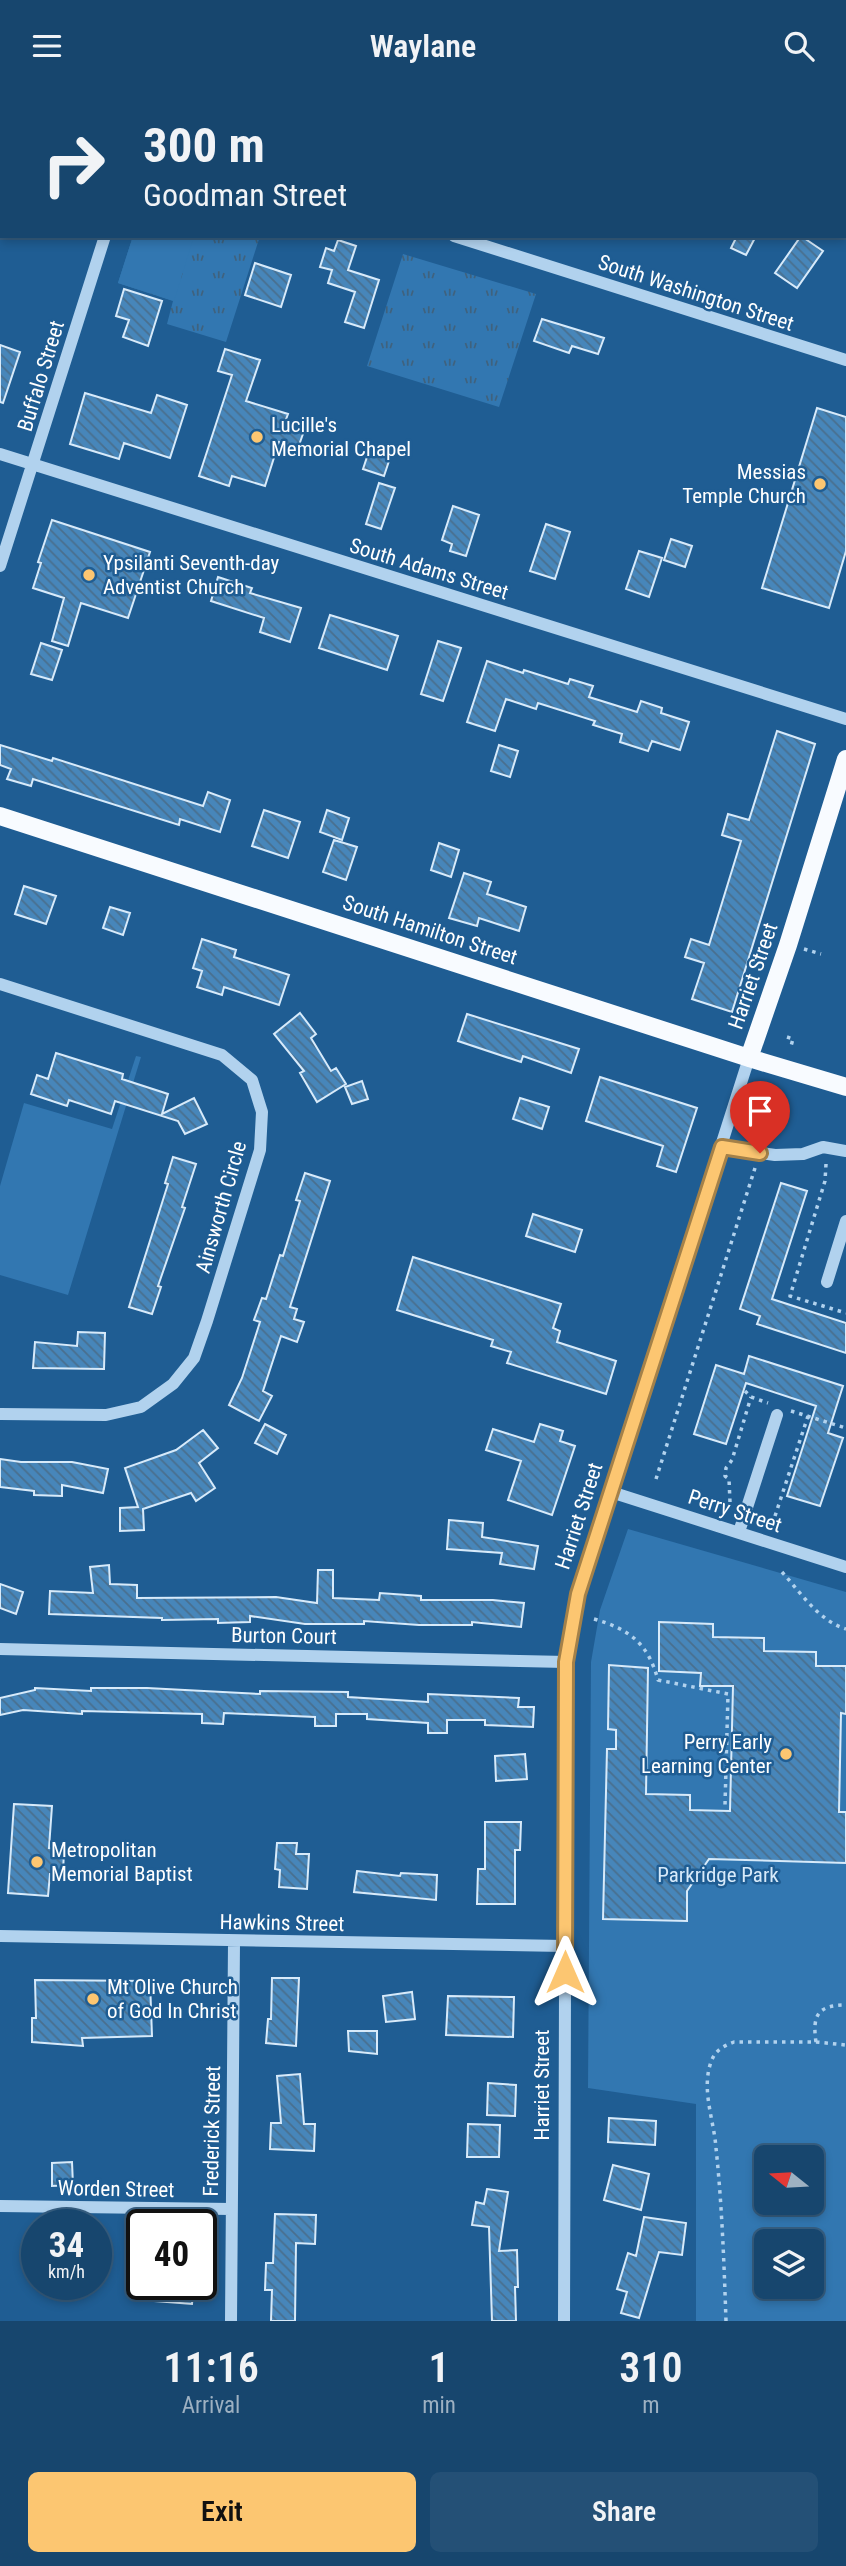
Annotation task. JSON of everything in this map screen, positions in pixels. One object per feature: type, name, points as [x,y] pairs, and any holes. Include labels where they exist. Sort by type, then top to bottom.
[{"type":"main road","name":"Harriet Street","points":[[749,1058],[784,957],[846,759]]},
{"type":"main road","name":"South Hamilton Street","points":[[0,816],[846,1087]]},
{"type":"street","name":"Buffalo Street","points":[[0,566],[104,238]]},
{"type":"street","name":"South Washington Street","points":[[460,238],[846,360]]},
{"type":"street","name":"South Adams Street","points":[[0,454],[846,719]]},
{"type":"street","name":"Ainsworth Circle","points":[[0,984],[222,1055],[252,1080],[262,1112],[260,1150],[207,1321],[194,1358],[173,1384],[141,1407],[106,1415],[0,1414]]},
{"type":"street","name":"Harriet Street","points":[[564,2321],[566,1662],[578,1594],[749,1058]]},
{"type":"street","points":[[722,1147],[775,1155],[803,1154],[822,1147],[846,1151]]},
{"type":"street","points":[[827,1282],[846,1221]]},
{"type":"street","points":[[739,1532],[779,1409]]},
{"type":"street","name":"Perry Street","points":[[611,1492],[846,1567]]},
{"type":"street","name":"Burton Court","points":[[0,1649],[566,1662]]},
{"type":"street","name":"Hawkins Street","points":[[0,1936],[564,1946]]},
{"type":"street","name":"Frederick Street","points":[[231,2321],[234,1942]]},
{"type":"street","name":"Worden Street","points":[[0,2206],[231,2209]]},
{"type":"path","points":[[812,951],[821,954]]},
{"type":"path","points":[[787,1037],[793,1039],[792,1046]]},
{"type":"path","points":[[656,1479],[757,1164],[764,1165]]},
{"type":"path","points":[[820,1164],[827,1164],[825,1181],[790,1296],[846,1312]]},
{"type":"path","points":[[745,1391],[751,1398],[779,1409],[846,1429]]},
{"type":"path","points":[[730,1502],[726,1468],[732,1461],[751,1398]]},
{"type":"path","points":[[775,1516],[808,1416]]},
{"type":"path","points":[[782,1572],[822,1617],[835,1626],[846,1629]]},
{"type":"path","points":[[594,1619],[618,1626],[633,1635],[654,1667],[658,1680],[728,1694],[725,1805]]},
{"type":"path","points":[[816,2042],[814,2021],[820,2011],[831,2005],[846,2005]]},
{"type":"path","points":[[726,2321],[717,2159],[707,2084],[710,2063],[715,2053],[734,2042],[816,2042],[846,2045]]},
{"type":"green space","points":[[132,238],[259,238],[226,342],[167,324],[173,301],[118,283]]},
{"type":"green space","points":[[132,238],[193,238],[174,301],[118,283]]},
{"type":"green space","points":[[403,254],[536,294],[499,407],[367,366]]},
{"type":"green space","points":[[136,1056],[141,1057],[68,1295],[0,1275],[0,1186],[24,1103],[112,1129]]},
{"type":"green space","name":"Parkridge Park","points":[[628,1529],[846,1592],[846,2321],[696,2321],[696,2104],[588,2088],[591,1662],[600,1610]]},
{"type":"building","points":[[736,238],[755,238],[746,255],[731,248]]},
{"type":"building","points":[[800,238],[804,238],[823,251],[797,288],[775,273]]},
{"type":"building","points":[[338,240],[356,246],[348,270],[379,280],[364,328],[345,322],[355,292],[328,283],[332,270],[320,267],[326,248],[334,251]]},
{"type":"building","points":[[255,263],[291,275],[281,307],[245,295]]},
{"type":"building","points":[[124,289],[162,301],[148,346],[123,337],[129,320],[116,316]]},
{"type":"building","points":[[542,319],[604,338],[598,354],[572,346],[569,353],[534,341]]},
{"type":"building","points":[[0,345],[20,352],[3,403],[0,402]]},
{"type":"building","name":"Lucille's Memorial Chapel","points":[[225,349],[260,360],[246,401],[288,414],[284,425],[304,431],[298,448],[279,442],[265,486],[232,476],[229,486],[199,476],[232,375],[218,371]]},
{"type":"building","points":[[85,393],[151,413],[157,395],[187,405],[170,458],[124,443],[119,459],[70,444]]},
{"type":"building","name":"Messias Temple Church","points":[[817,408],[846,417],[846,551],[829,608],[762,588]]},
{"type":"building","points":[[370,448],[391,455],[384,476],[363,469]]},
{"type":"building","points":[[379,483],[395,488],[381,529],[366,524]]},
{"type":"building","points":[[453,506],[479,515],[466,556],[450,551],[452,544],[442,540]]},
{"type":"building","name":"Ypsilanti Seventh-day Adventist Church","points":[[52,520],[150,552],[128,618],[81,603],[68,646],[52,641],[64,598],[33,588],[41,563],[38,562]]},
{"type":"building","points":[[546,524],[570,532],[555,579],[530,571]]},
{"type":"building","points":[[671,539],[692,546],[685,567],[664,560]]},
{"type":"building","points":[[639,551],[662,558],[649,597],[626,589]]},
{"type":"building","points":[[218,577],[252,588],[250,593],[301,608],[290,642],[260,632],[264,618],[211,601]]},
{"type":"building","points":[[330,615],[398,636],[387,670],[319,648]]},
{"type":"building","points":[[438,641],[461,648],[443,701],[421,694]]},
{"type":"building","points":[[41,643],[62,650],[52,680],[31,674]]},
{"type":"building","points":[[487,661],[568,684],[570,679],[593,686],[589,697],[637,712],[641,701],[662,708],[661,713],[689,722],[680,750],[652,741],[648,751],[620,742],[622,734],[593,725],[595,721],[538,703],[536,709],[506,699],[495,731],[467,722]]},
{"type":"building","points":[[777,731],[815,744],[732,1012],[692,999],[704,963],[685,957],[691,939],[709,945],[741,841],[722,835],[728,814],[749,820]]},
{"type":"building","points":[[0,745],[52,761],[53,758],[203,806],[208,792],[230,800],[220,832],[180,819],[179,825],[33,779],[31,786],[7,779],[11,769],[0,765]]},
{"type":"building","points":[[499,745],[518,751],[510,777],[491,771]]},
{"type":"building","points":[[264,810],[300,822],[288,858],[252,846]]},
{"type":"building","points":[[327,810],[349,818],[342,840],[320,832]]},
{"type":"building","points":[[334,840],[357,847],[346,880],[323,872]]},
{"type":"building","points":[[439,843],[459,850],[451,877],[431,870]]},
{"type":"building","points":[[464,873],[491,882],[487,894],[526,907],[519,931],[479,918],[477,926],[449,918]]},
{"type":"building","points":[[24,886],[56,896],[46,924],[15,914]]},
{"type":"building","points":[[110,907],[130,913],[123,935],[103,928]]},
{"type":"building","points":[[202,939],[236,950],[234,957],[289,975],[279,1005],[224,987],[222,995],[197,987],[202,971],[193,968]]},
{"type":"building","points":[[300,1013],[316,1034],[311,1038],[331,1071],[336,1068],[346,1084],[317,1102],[300,1073],[304,1071],[274,1034]]},
{"type":"building","points":[[467,1014],[579,1049],[571,1073],[523,1056],[521,1062],[458,1041]]},
{"type":"building","points":[[56,1053],[123,1074],[122,1079],[168,1094],[162,1114],[194,1098],[207,1124],[185,1134],[178,1121],[115,1101],[111,1114],[69,1100],[67,1106],[31,1094],[37,1075],[48,1079]]},
{"type":"building","points":[[600,1077],[697,1108],[676,1172],[657,1166],[663,1146],[586,1121]]},
{"type":"building","points":[[362,1081],[368,1099],[352,1104],[345,1087]]},
{"type":"building","points":[[520,1098],[549,1107],[542,1129],[513,1119]]},
{"type":"building","points":[[173,1157],[196,1164],[182,1207],[185,1208],[158,1286],[161,1287],[152,1314],[129,1307],[168,1184],[165,1183]]},
{"type":"building","points":[[305,1173],[330,1181],[290,1307],[297,1309],[294,1319],[304,1322],[297,1342],[281,1336],[263,1391],[272,1396],[259,1421],[229,1405],[242,1378],[260,1322],[254,1320],[262,1298],[266,1299],[280,1255],[283,1256],[300,1201],[296,1200]]},
{"type":"building","points":[[781,1183],[807,1191],[772,1299],[846,1323],[846,1353],[757,1324],[760,1316],[740,1309]]},
{"type":"building","points":[[533,1214],[582,1230],[575,1252],[526,1236]]},
{"type":"building","points":[[413,1257],[561,1304],[553,1328],[560,1331],[557,1342],[616,1361],[606,1394],[507,1363],[511,1352],[491,1346],[493,1340],[397,1310]]},
{"type":"building","points":[[78,1332],[105,1333],[104,1369],[33,1368],[35,1342],[77,1346]]},
{"type":"building","points":[[749,1356],[843,1386],[828,1433],[843,1438],[820,1506],[787,1496],[816,1406],[746,1383],[726,1444],[694,1434],[716,1365],[744,1374]]},
{"type":"building","points":[[265,1424],[286,1435],[277,1454],[255,1443]]},
{"type":"building","points":[[540,1424],[563,1431],[560,1441],[575,1446],[552,1515],[508,1500],[521,1461],[486,1450],[493,1429],[534,1442]]},
{"type":"building","points":[[203,1430],[218,1448],[199,1463],[215,1488],[196,1501],[191,1493],[143,1509],[144,1530],[120,1531],[120,1508],[138,1507],[125,1468],[176,1450]]},
{"type":"building","points":[[0,1459],[21,1462],[72,1462],[108,1469],[103,1493],[62,1485],[62,1496],[34,1495],[34,1491],[0,1487]]},
{"type":"building","points":[[449,1520],[483,1523],[482,1537],[538,1546],[534,1569],[500,1564],[502,1553],[447,1549]]},
{"type":"building","points":[[109,1565],[110,1584],[137,1585],[137,1598],[276,1597],[317,1603],[318,1570],[333,1570],[333,1598],[379,1600],[380,1593],[421,1596],[421,1600],[524,1603],[521,1627],[472,1622],[472,1625],[364,1621],[364,1624],[305,1624],[250,1616],[250,1622],[218,1623],[218,1619],[162,1620],[49,1614],[50,1591],[93,1593],[90,1567]]},
{"type":"building","points":[[0,1584],[23,1592],[16,1614],[0,1608]]},
{"type":"building","name":"Perry Early Learning Center","points":[[659,1622],[713,1624],[713,1637],[764,1638],[764,1651],[816,1652],[816,1666],[846,1666],[846,1714],[841,1713],[839,1812],[846,1812],[846,1863],[709,1859],[687,1891],[687,1921],[603,1919],[607,1749],[616,1749],[616,1730],[608,1729],[609,1665],[648,1668],[646,1794],[690,1795],[690,1810],[730,1811],[733,1686],[700,1686],[701,1673],[659,1671]]},
{"type":"building","points":[[35,1688],[91,1691],[91,1688],[147,1688],[260,1694],[260,1691],[348,1692],[348,1697],[428,1702],[428,1694],[519,1698],[518,1707],[534,1707],[533,1727],[485,1725],[485,1720],[447,1720],[447,1733],[428,1733],[428,1723],[367,1719],[367,1714],[336,1714],[336,1726],[315,1726],[315,1717],[224,1713],[223,1724],[202,1723],[202,1714],[82,1711],[82,1714],[23,1710],[0,1715],[0,1698]]},
{"type":"building","points":[[525,1754],[527,1779],[496,1781],[495,1756]]},
{"type":"building","name":"Metropolitan Memorial Baptist","points":[[14,1804],[52,1806],[49,1848],[64,1849],[63,1875],[50,1874],[48,1896],[8,1893]]},
{"type":"building","points":[[485,1822],[521,1822],[520,1850],[515,1850],[515,1904],[477,1904],[478,1869],[485,1869]]},
{"type":"building","points":[[277,1843],[297,1843],[296,1854],[309,1854],[307,1889],[279,1887],[280,1870],[275,1869]]},
{"type":"building","points":[[357,1871],[400,1876],[401,1873],[437,1875],[436,1900],[354,1892]]},
{"type":"building","points":[[272,1978],[299,1978],[296,2046],[266,2043],[268,2019],[271,2019]]},
{"type":"building","name":"Mt Olive Church of God In Christ","points":[[35,1980],[150,1981],[152,2036],[82,2038],[83,2046],[32,2042],[32,2018],[36,2018]]},
{"type":"building","points":[[412,1992],[415,2019],[386,2022],[383,1996]]},
{"type":"building","points":[[448,1996],[514,1997],[513,2037],[446,2035]]},
{"type":"building","points":[[348,2031],[377,2031],[377,2054],[349,2051]]},
{"type":"building","points":[[300,2074],[304,2124],[315,2124],[314,2151],[270,2149],[271,2123],[281,2123],[277,2076]]},
{"type":"building","points":[[488,2083],[516,2085],[515,2116],[487,2115]]},
{"type":"building","points":[[609,2118],[656,2121],[655,2145],[608,2142]]},
{"type":"building","points":[[468,2124],[500,2125],[499,2157],[467,2157]]},
{"type":"building","points":[[72,2162],[73,2185],[52,2186],[52,2163]]},
{"type":"building","points":[[613,2165],[649,2174],[641,2210],[604,2200]]},
{"type":"building","points":[[487,2189],[508,2192],[499,2251],[517,2250],[516,2321],[492,2321],[489,2227],[472,2225],[476,2202],[484,2204]]},
{"type":"building","points":[[275,2214],[316,2215],[315,2244],[296,2243],[295,2321],[271,2321],[272,2290],[265,2290],[266,2263],[273,2263]]},
{"type":"building","points":[[644,2217],[686,2223],[682,2255],[659,2252],[639,2318],[621,2313],[627,2292],[617,2289],[628,2253],[636,2256]]},
{"type":"building","points":[[155,2300],[192,2300],[192,2304]]},
{"type":"place","name":"Lucille's Memorial Chapel","points":[[257,437]]},
{"type":"place","name":"Messias Temple Church","points":[[820,484]]},
{"type":"place","name":"Ypsilanti Seventh-day Adventist Church","points":[[89,575]]},
{"type":"place","name":"Perry Early Learning Center","points":[[786,1754]]},
{"type":"place","name":"Metropolitan Memorial Baptist","points":[[37,1862]]},
{"type":"place","name":"Mt Olive Church of God In Christ","points":[[93,1999]]},
{"type":"route","points":[[565,1972],[566,1662],[578,1594],[722,1147],[760,1153]]}]
